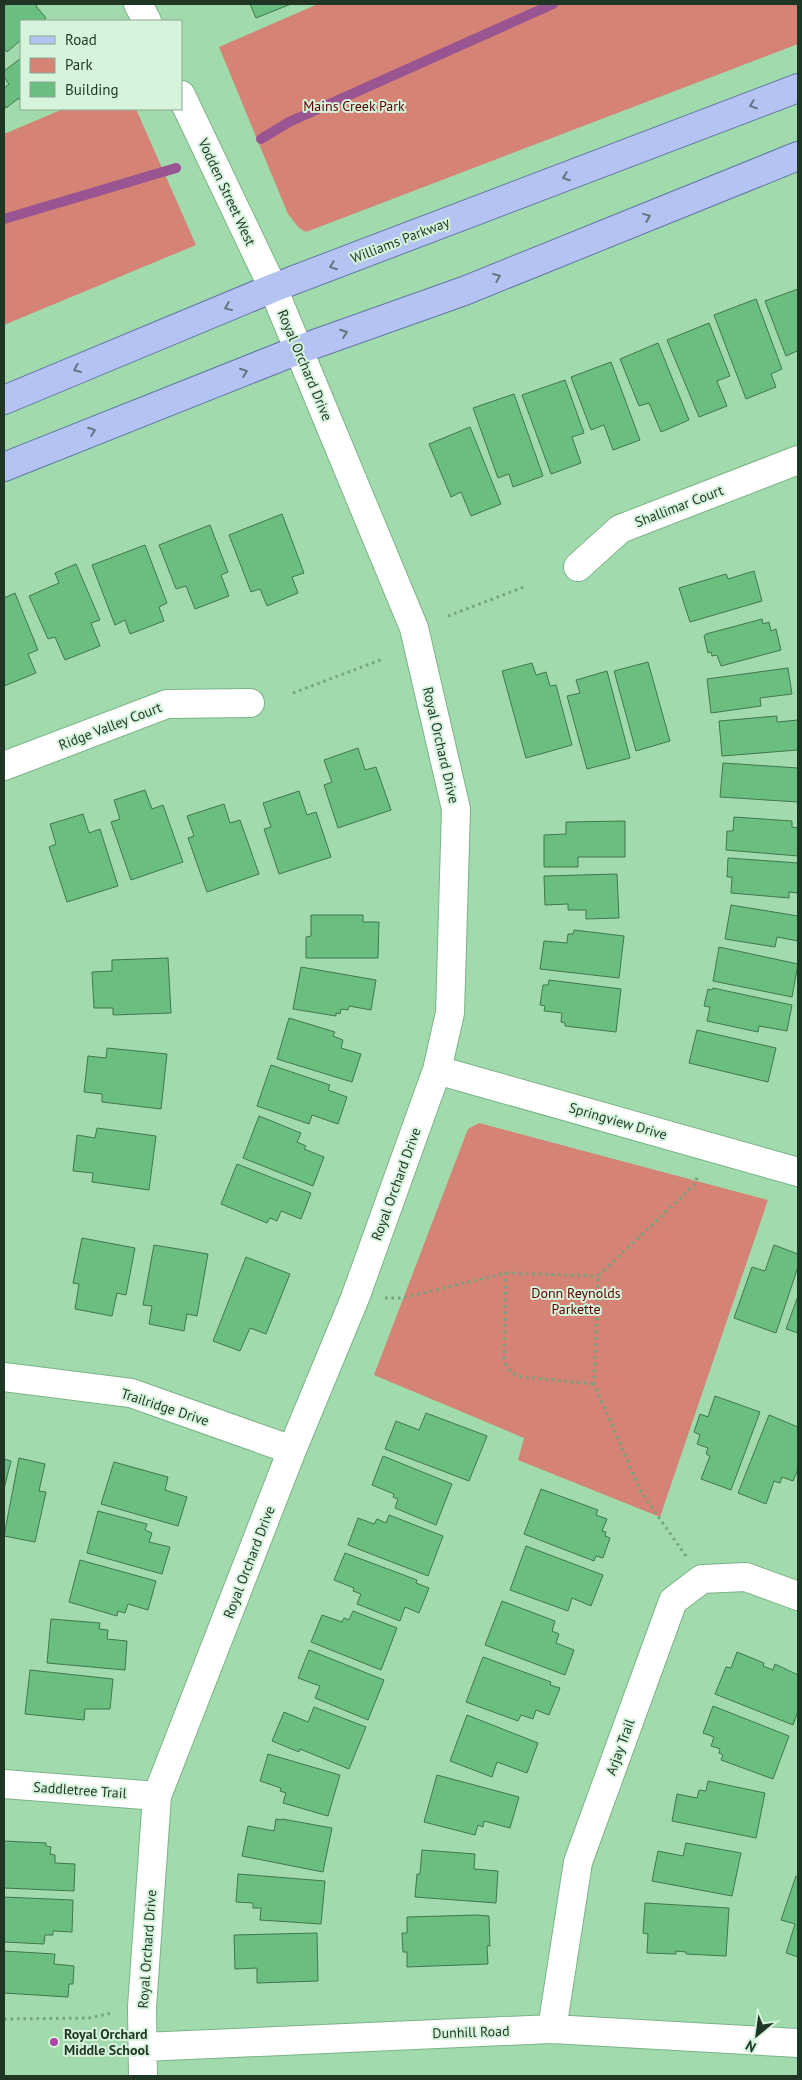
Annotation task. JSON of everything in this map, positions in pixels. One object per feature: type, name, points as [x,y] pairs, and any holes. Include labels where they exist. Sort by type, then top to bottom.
[{"type":"main road","name":"Williams Parkway","points":[[4,400],[273,288],[798,88]]},
{"type":"main road","points":[[4,468],[298,350],[464,291],[798,156]]},
{"type":"street","points":[[138,4],[146,20]]},
{"type":"street","name":"Vodden Street West","points":[[182,98],[273,288]]},
{"type":"street","name":"Royal Orchard Drive","points":[[143,2076],[142,2017],[157,1796],[292,1450],[355,1298],[437,1070],[450,1013],[456,809],[414,628],[273,288]]},
{"type":"street","name":"Shallimar Court","points":[[578,567],[620,529],[796,467]]},
{"type":"street","name":"Ridge Valley Court","points":[[4,766],[167,704],[250,703]]},
{"type":"street","name":"Springview Drive","points":[[437,1070],[798,1172]]},
{"type":"street","name":"Trailridge Drive","points":[[4,1377],[131,1393],[292,1450]]},
{"type":"street","points":[[702,1579],[746,1577],[798,1596]]},
{"type":"street","name":"Arjay Trail","points":[[552,2029],[578,1862],[673,1601],[702,1579]]},
{"type":"street","name":"Saddletree Trail","points":[[4,1784],[157,1796]]},
{"type":"street","name":"Dunhill Road","points":[[143,2047],[552,2029],[798,2043]]},
{"type":"path","points":[[448,616],[524,587]]},
{"type":"path","points":[[293,693],[383,659]]},
{"type":"path","points":[[702,1579],[641,1492],[594,1384],[598,1276],[695,1184],[707,1146]]},
{"type":"path","points":[[355,1298],[402,1298],[506,1273],[598,1276]]},
{"type":"path","points":[[506,1273],[504,1358],[507,1368],[516,1376],[594,1384]]},
{"type":"path","points":[[4,2019],[89,2018],[111,2013],[142,2017]]},
{"type":"green space","name":"Mains Creek Park","points":[[318,4],[798,4],[798,44],[306,232],[299,228],[288,214],[219,47]]},
{"type":"green space","points":[[61,110],[136,110],[196,245],[4,325],[4,134]]},
{"type":"green space","name":"Donn Reynolds Parkette","points":[[479,1123],[768,1200],[660,1517],[518,1460],[524,1438],[374,1375],[468,1129]]},
{"type":"building","points":[[4,4],[38,4],[36,6],[46,18],[44,20],[20,20],[20,41],[7,52],[4,49]]},
{"type":"building","points":[[250,4],[291,4],[256,18]]},
{"type":"building","points":[[20,59],[20,100],[19,98],[6,108],[4,104],[4,88],[9,84],[4,77],[4,71]]},
{"type":"building","points":[[798,289],[798,354],[797,351],[786,356],[765,301]]},
{"type":"building","points":[[756,299],[782,369],[771,374],[776,387],[746,399],[714,315]]},
{"type":"building","points":[[709,323],[730,376],[717,381],[727,406],[699,417],[667,340]]},
{"type":"building","points":[[658,343],[689,420],[661,432],[649,403],[639,406],[620,359]]},
{"type":"building","points":[[611,362],[640,440],[613,450],[604,425],[591,430],[571,377]]},
{"type":"building","points":[[565,380],[584,433],[572,437],[581,463],[551,474],[522,395]]},
{"type":"building","points":[[514,394],[543,476],[513,487],[509,474],[498,478],[473,408]]},
{"type":"building","points":[[470,427],[501,504],[471,516],[461,492],[451,497],[429,444]]},
{"type":"building","points":[[282,514],[304,573],[292,577],[298,593],[267,606],[260,589],[251,592],[229,535]]},
{"type":"building","points":[[210,525],[228,572],[221,575],[229,596],[195,609],[186,586],[176,589],[159,545]]},
{"type":"building","points":[[145,545],[167,603],[159,607],[164,621],[130,634],[125,620],[115,625],[92,565]]},
{"type":"building","points":[[76,564],[100,620],[91,623],[100,646],[65,660],[55,637],[48,639],[29,596],[59,583],[55,573]]},
{"type":"building","points":[[754,571],[762,601],[690,622],[679,588],[726,574],[728,579]]},
{"type":"building","points":[[15,593],[38,650],[28,654],[36,673],[4,686],[4,598]]},
{"type":"building","points":[[762,619],[763,624],[769,622],[771,631],[776,629],[781,650],[721,666],[717,655],[712,656],[711,652],[708,653],[704,636],[706,634]]},
{"type":"building","points":[[648,662],[670,741],[636,751],[614,671]]},
{"type":"building","points":[[532,663],[536,675],[546,672],[550,686],[556,685],[572,745],[526,758],[502,671]]},
{"type":"building","points":[[788,668],[792,694],[760,698],[761,706],[711,713],[707,679]]},
{"type":"building","points":[[607,671],[630,758],[587,769],[567,696],[580,693],[576,680]]},
{"type":"building","points":[[777,716],[777,722],[798,720],[798,750],[722,756],[719,721]]},
{"type":"building","points":[[358,748],[365,770],[376,767],[391,810],[338,828],[324,785],[332,782],[324,760]]},
{"type":"building","points":[[723,763],[798,768],[798,802],[720,797]]},
{"type":"building","points":[[145,790],[152,809],[163,805],[183,862],[131,880],[111,822],[120,819],[114,800]]},
{"type":"building","points":[[299,791],[307,815],[316,812],[331,857],[279,874],[264,829],[271,827],[263,803]]},
{"type":"building","points":[[224,804],[230,823],[240,820],[259,874],[207,892],[188,838],[194,836],[187,816]]},
{"type":"building","points":[[83,814],[89,833],[100,829],[118,886],[67,902],[49,847],[56,844],[50,824]]},
{"type":"building","points":[[734,817],[792,821],[792,827],[798,828],[798,856],[726,850],[727,831],[733,831]]},
{"type":"building","points":[[625,821],[625,857],[578,857],[578,867],[544,867],[544,835],[566,834],[566,822]]},
{"type":"building","points":[[728,858],[798,863],[798,893],[789,892],[789,898],[731,893],[732,877],[727,877]]},
{"type":"building","points":[[617,874],[619,918],[586,919],[586,910],[568,910],[568,904],[545,905],[544,876]]},
{"type":"building","points":[[731,905],[798,916],[798,941],[777,937],[775,947],[725,939]]},
{"type":"building","points":[[311,915],[363,915],[363,922],[379,922],[378,958],[306,958],[306,937],[311,936]]},
{"type":"building","points":[[574,930],[624,936],[619,978],[540,969],[544,941],[567,943],[568,934],[573,934]]},
{"type":"building","points":[[719,947],[798,964],[792,997],[713,981]]},
{"type":"building","points":[[168,958],[171,1013],[113,1015],[113,1008],[94,1008],[92,972],[112,971],[112,960]]},
{"type":"building","points":[[301,967],[376,980],[371,1010],[349,1006],[348,1010],[341,1009],[340,1014],[336,1013],[336,1016],[293,1009]]},
{"type":"building","points":[[549,980],[621,989],[616,1032],[565,1026],[565,1023],[561,1022],[562,1013],[544,1011],[545,1006],[540,1005],[543,985],[548,985]]},
{"type":"building","points":[[713,988],[792,1005],[787,1031],[759,1026],[758,1032],[707,1021],[710,1007],[704,1006],[708,989],[712,990]]},
{"type":"building","points":[[289,1018],[335,1032],[333,1036],[343,1040],[341,1048],[361,1054],[352,1082],[277,1059]]},
{"type":"building","points":[[697,1030],[776,1048],[768,1082],[689,1063]]},
{"type":"building","points":[[107,1048],[167,1054],[161,1109],[102,1102],[102,1094],[84,1092],[88,1056],[106,1058]]},
{"type":"building","points":[[271,1065],[330,1085],[328,1090],[347,1097],[338,1124],[312,1115],[309,1124],[257,1106]]},
{"type":"building","points":[[259,1116],[301,1133],[297,1142],[306,1146],[304,1149],[324,1157],[313,1186],[243,1158]]},
{"type":"building","points":[[97,1128],[156,1136],[149,1190],[92,1182],[93,1173],[73,1171],[77,1135],[95,1138]]},
{"type":"building","points":[[237,1164],[311,1193],[301,1219],[281,1211],[277,1221],[270,1218],[267,1223],[221,1204]]},
{"type":"building","points":[[82,1238],[135,1248],[126,1295],[117,1293],[112,1316],[75,1309],[79,1284],[73,1283]]},
{"type":"building","points":[[154,1245],[208,1254],[197,1316],[187,1314],[184,1331],[149,1324],[152,1306],[143,1305]]},
{"type":"building","points":[[774,1245],[798,1254],[798,1267],[776,1333],[734,1318],[752,1267],[765,1271]]},
{"type":"building","points":[[246,1257],[290,1274],[266,1334],[250,1328],[240,1351],[213,1341]]},
{"type":"building","points":[[798,1296],[798,1333],[786,1329]]},
{"type":"building","points":[[715,1396],[760,1412],[731,1490],[701,1479],[710,1456],[706,1454],[708,1448],[697,1444],[700,1435],[694,1432],[700,1414],[708,1417]]},
{"type":"building","points":[[426,1413],[487,1436],[469,1481],[385,1449],[396,1421],[419,1430]]},
{"type":"building","points":[[769,1415],[798,1427],[798,1469],[793,1481],[782,1477],[780,1483],[774,1481],[766,1504],[738,1493]]},
{"type":"building","points":[[383,1456],[452,1484],[436,1525],[395,1508],[398,1499],[393,1497],[394,1494],[372,1485]]},
{"type":"building","points":[[19,1458],[45,1464],[39,1491],[46,1492],[35,1542],[4,1536]]},
{"type":"building","points":[[4,1459],[11,1461],[4,1489]]},
{"type":"building","points":[[114,1462],[168,1477],[165,1490],[187,1497],[178,1526],[101,1504]]},
{"type":"building","points":[[541,1489],[598,1510],[596,1515],[607,1519],[602,1531],[606,1532],[605,1536],[610,1538],[603,1558],[596,1556],[594,1561],[524,1534]]},
{"type":"building","points":[[98,1511],[147,1524],[145,1530],[152,1533],[149,1542],[170,1547],[162,1574],[87,1553]]},
{"type":"building","points":[[389,1515],[443,1536],[428,1576],[348,1545],[358,1518],[374,1524],[377,1519],[386,1523]]},
{"type":"building","points":[[526,1546],[603,1575],[591,1606],[572,1598],[568,1611],[510,1590]]},
{"type":"building","points":[[345,1553],[417,1580],[416,1583],[429,1588],[419,1613],[405,1607],[400,1621],[357,1604],[361,1594],[353,1591],[354,1588],[334,1580]]},
{"type":"building","points":[[80,1560],[156,1581],[148,1610],[128,1604],[125,1613],[118,1611],[117,1616],[69,1602]]},
{"type":"building","points":[[502,1601],[555,1621],[552,1631],[559,1634],[556,1643],[574,1650],[565,1675],[485,1645]]},
{"type":"building","points":[[353,1611],[397,1628],[381,1670],[311,1642],[322,1615],[342,1622],[344,1618],[349,1620]]},
{"type":"building","points":[[51,1619],[100,1623],[99,1629],[108,1630],[107,1639],[127,1641],[125,1670],[47,1663]]},
{"type":"building","points":[[309,1650],[384,1680],[368,1720],[315,1698],[320,1686],[298,1678]]},
{"type":"building","points":[[737,1652],[764,1663],[763,1666],[773,1670],[775,1664],[798,1675],[798,1711],[793,1725],[715,1694],[726,1667],[731,1668]]},
{"type":"building","points":[[483,1657],[551,1682],[550,1685],[560,1688],[549,1715],[536,1710],[533,1719],[521,1715],[518,1721],[466,1702]]},
{"type":"building","points":[[30,1670],[113,1679],[110,1709],[85,1709],[84,1720],[25,1714]]},
{"type":"building","points":[[713,1706],[789,1736],[773,1779],[721,1760],[723,1755],[719,1753],[720,1749],[711,1746],[714,1737],[703,1733]]},
{"type":"building","points":[[314,1707],[366,1727],[349,1769],[300,1749],[299,1752],[272,1741],[284,1712],[308,1722]]},
{"type":"building","points":[[467,1715],[538,1743],[527,1773],[497,1762],[492,1777],[450,1761]]},
{"type":"building","points":[[268,1754],[340,1775],[328,1816],[283,1803],[286,1793],[280,1791],[281,1788],[260,1781]]},
{"type":"building","points":[[437,1775],[519,1797],[510,1828],[484,1821],[483,1827],[478,1825],[475,1835],[424,1822]]},
{"type":"building","points":[[708,1781],[765,1793],[756,1838],[672,1821],[677,1794],[697,1798],[699,1790],[706,1791]]},
{"type":"building","points":[[276,1819],[332,1828],[323,1872],[242,1856],[248,1826],[274,1831]]},
{"type":"building","points":[[4,1841],[46,1843],[46,1846],[51,1847],[50,1854],[55,1855],[55,1863],[75,1864],[74,1891],[4,1888]]},
{"type":"building","points":[[686,1843],[741,1853],[732,1896],[652,1881],[658,1851],[683,1856]]},
{"type":"building","points":[[422,1850],[475,1854],[474,1869],[498,1871],[496,1903],[415,1897],[417,1874],[420,1874]]},
{"type":"building","points":[[238,1874],[325,1881],[321,1924],[260,1920],[261,1908],[253,1908],[253,1903],[236,1902]]},
{"type":"building","points":[[796,1876],[798,1877],[798,1957],[786,1953],[795,1924],[781,1920]]},
{"type":"building","points":[[4,1897],[73,1900],[72,1932],[53,1931],[53,1935],[45,1935],[44,1944],[4,1942]]},
{"type":"building","points":[[645,1903],[729,1908],[726,1956],[686,1954],[686,1952],[676,1951],[676,1954],[647,1953],[648,1934],[643,1933]]},
{"type":"building","points":[[489,1916],[490,1946],[487,1946],[488,1964],[407,1967],[407,1952],[403,1952],[402,1933],[407,1933],[407,1917]]},
{"type":"building","points":[[317,1933],[318,1981],[257,1983],[257,1968],[235,1969],[234,1935]]},
{"type":"building","points":[[4,1951],[55,1954],[54,1964],[74,1966],[73,1984],[69,1984],[68,1997],[4,1993]]},
{"type":"waterway","points":[[261,139],[289,122],[553,4]]},
{"type":"waterway","points":[[4,219],[176,168]]},
{"type":"place","name":"Royal Orchard Middle School","points":[[54,2042]]}]
